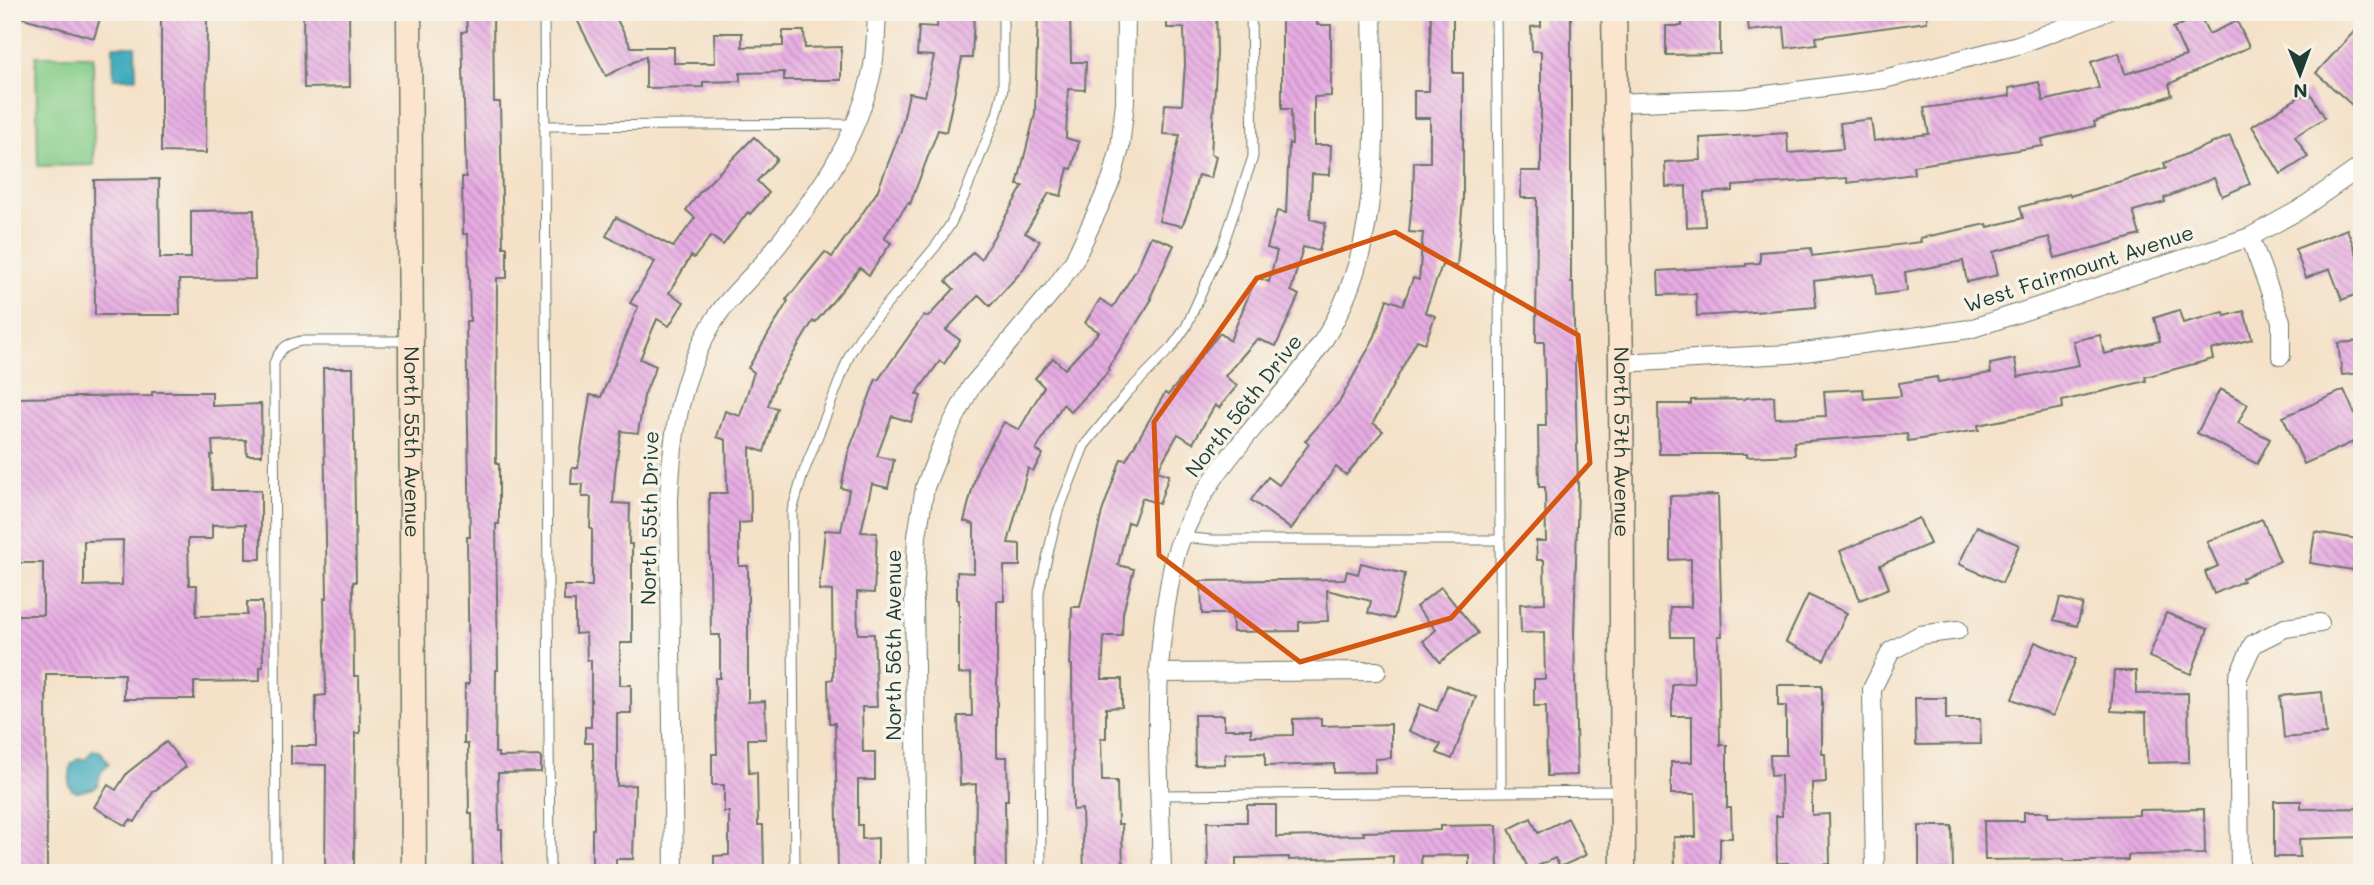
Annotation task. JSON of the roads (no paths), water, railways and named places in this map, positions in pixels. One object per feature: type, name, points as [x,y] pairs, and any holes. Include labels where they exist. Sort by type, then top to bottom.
[{"type":"street","name":"North 55th Avenue","points":[[409,12],[414,873]]},
{"type":"street","name":"North 55th Drive","points":[[674,873],[669,500],[671,448],[678,409],[694,362],[717,316],[754,274],[822,186],[856,124],[873,65],[877,12]]},
{"type":"street","name":"North 56th Avenue","points":[[918,873],[914,600],[917,536],[925,487],[945,437],[971,387],[1055,288],[1074,261],[1112,178],[1120,148],[1125,102],[1126,12]]},
{"type":"street","name":"North 56th Drive","points":[[1162,873],[1158,673],[1162,624],[1172,569],[1181,537],[1204,493],[1221,468],[1315,352],[1337,318],[1355,277],[1372,199],[1372,12]]},
{"type":"street","name":"North 57th Avenue","points":[[1614,12],[1621,363],[1623,873]]},
{"type":"street","points":[[1615,103],[1744,98],[1884,79],[2018,45],[2105,12]]},
{"type":"street","name":"West Fairmount Avenue","points":[[1621,363],[1790,354],[1970,329],[2250,237],[2300,210],[2362,166]]},
{"type":"street","points":[[2250,237],[2281,321],[2281,356]]},
{"type":"street","points":[[2240,873],[2238,677],[2253,644],[2285,628],[2320,623]]},
{"type":"street","points":[[1875,873],[1872,689],[1891,650],[1920,635],[1958,630]]},
{"type":"street","points":[[1158,673],[1377,671]]},
{"type":"lane","points":[[544,12],[550,873]]},
{"type":"lane","points":[[796,873],[792,511],[803,474],[850,355],[862,334],[936,246],[962,199],[997,114],[1003,89],[1003,12]]},
{"type":"lane","points":[[1041,873],[1040,592],[1057,515],[1084,446],[1128,392],[1172,347],[1186,327],[1223,244],[1253,157],[1251,12]]},
{"type":"lane","points":[[1496,12],[1501,791]]},
{"type":"lane","points":[[544,126],[856,124]]},
{"type":"lane","points":[[276,873],[274,363],[279,350],[288,344],[301,341],[412,341]]},
{"type":"lane","points":[[1181,537],[1212,540],[1499,540]]},
{"type":"lane","points":[[1160,795],[1622,790]]},
{"type":"water","points":[[113,46],[135,46],[136,78],[114,78]]},
{"type":"water","points":[[93,750],[101,752],[109,764],[101,772],[97,786],[78,792],[72,790],[69,785],[71,765],[79,758],[85,760]]}]
